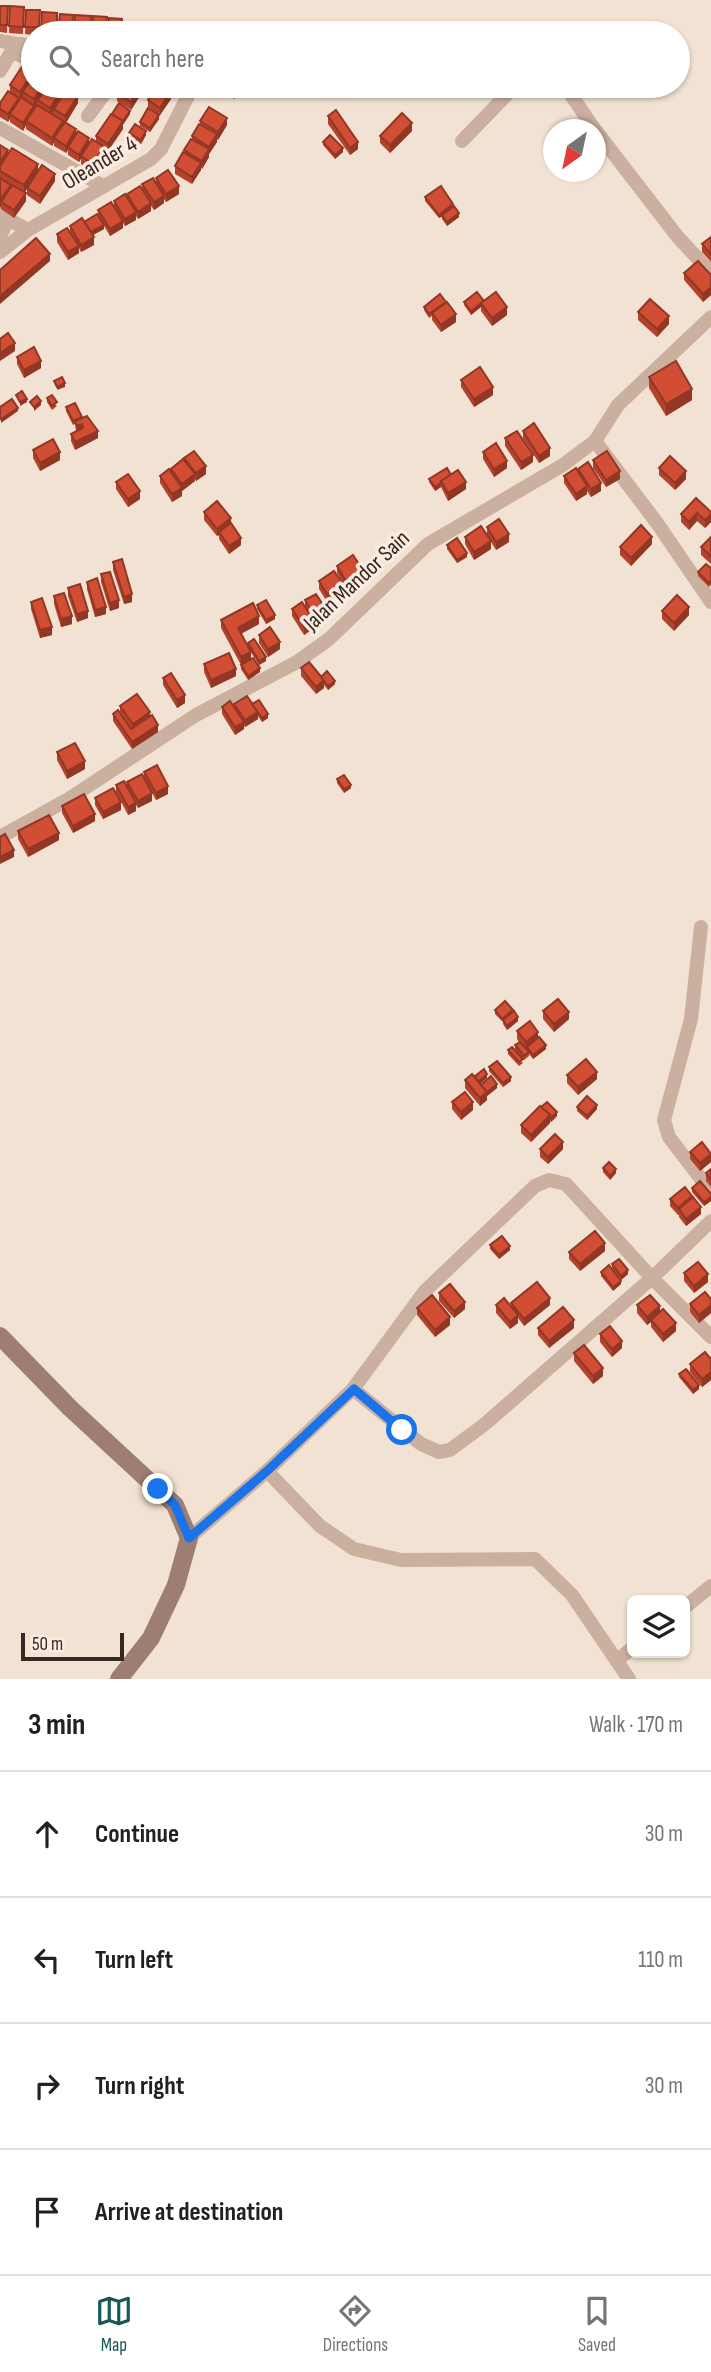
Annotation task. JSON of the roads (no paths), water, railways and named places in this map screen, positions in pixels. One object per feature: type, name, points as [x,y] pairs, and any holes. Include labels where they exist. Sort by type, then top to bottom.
[{"type":"street","points":[[0,41],[21,48]]},
{"type":"street","points":[[0,71],[21,49]]},
{"type":"street","points":[[88,116],[102,98]]},
{"type":"street","name":"Oleander 4","points":[[0,252],[28,230],[151,159],[161,149],[191,98]]},
{"type":"street","points":[[462,141],[503,98]]},
{"type":"street","points":[[573,98],[588,119]]},
{"type":"street","points":[[0,128],[103,186]]},
{"type":"street","points":[[606,144],[677,236],[711,273]]},
{"type":"street","points":[[0,237],[4,217],[28,230]]},
{"type":"street","name":"Jalan Mandor Sain","points":[[0,837],[67,800],[196,715],[296,662],[337,632],[428,544],[563,465],[596,441],[618,405],[711,317]]},
{"type":"street","points":[[596,441],[711,602]]},
{"type":"street","points":[[701,926],[691,1019],[664,1121],[669,1137],[711,1192]]},
{"type":"street","points":[[119,1679],[162,1622],[174,1594],[189,1538],[267,1471],[354,1389],[425,1291],[541,1183],[549,1180],[566,1184],[652,1278],[711,1337]]},
{"type":"street","points":[[354,1389],[421,1444],[439,1452],[450,1450],[475,1433],[652,1278],[711,1221]]},
{"type":"street","points":[[0,1336],[70,1408],[175,1505],[189,1538]]},
{"type":"street","points":[[267,1471],[320,1526],[354,1549],[401,1560],[535,1559],[572,1595],[629,1679]]},
{"type":"street","points":[[690,1603],[711,1586]]},
{"type":"street","points":[[618,1660],[627,1652]]}]
